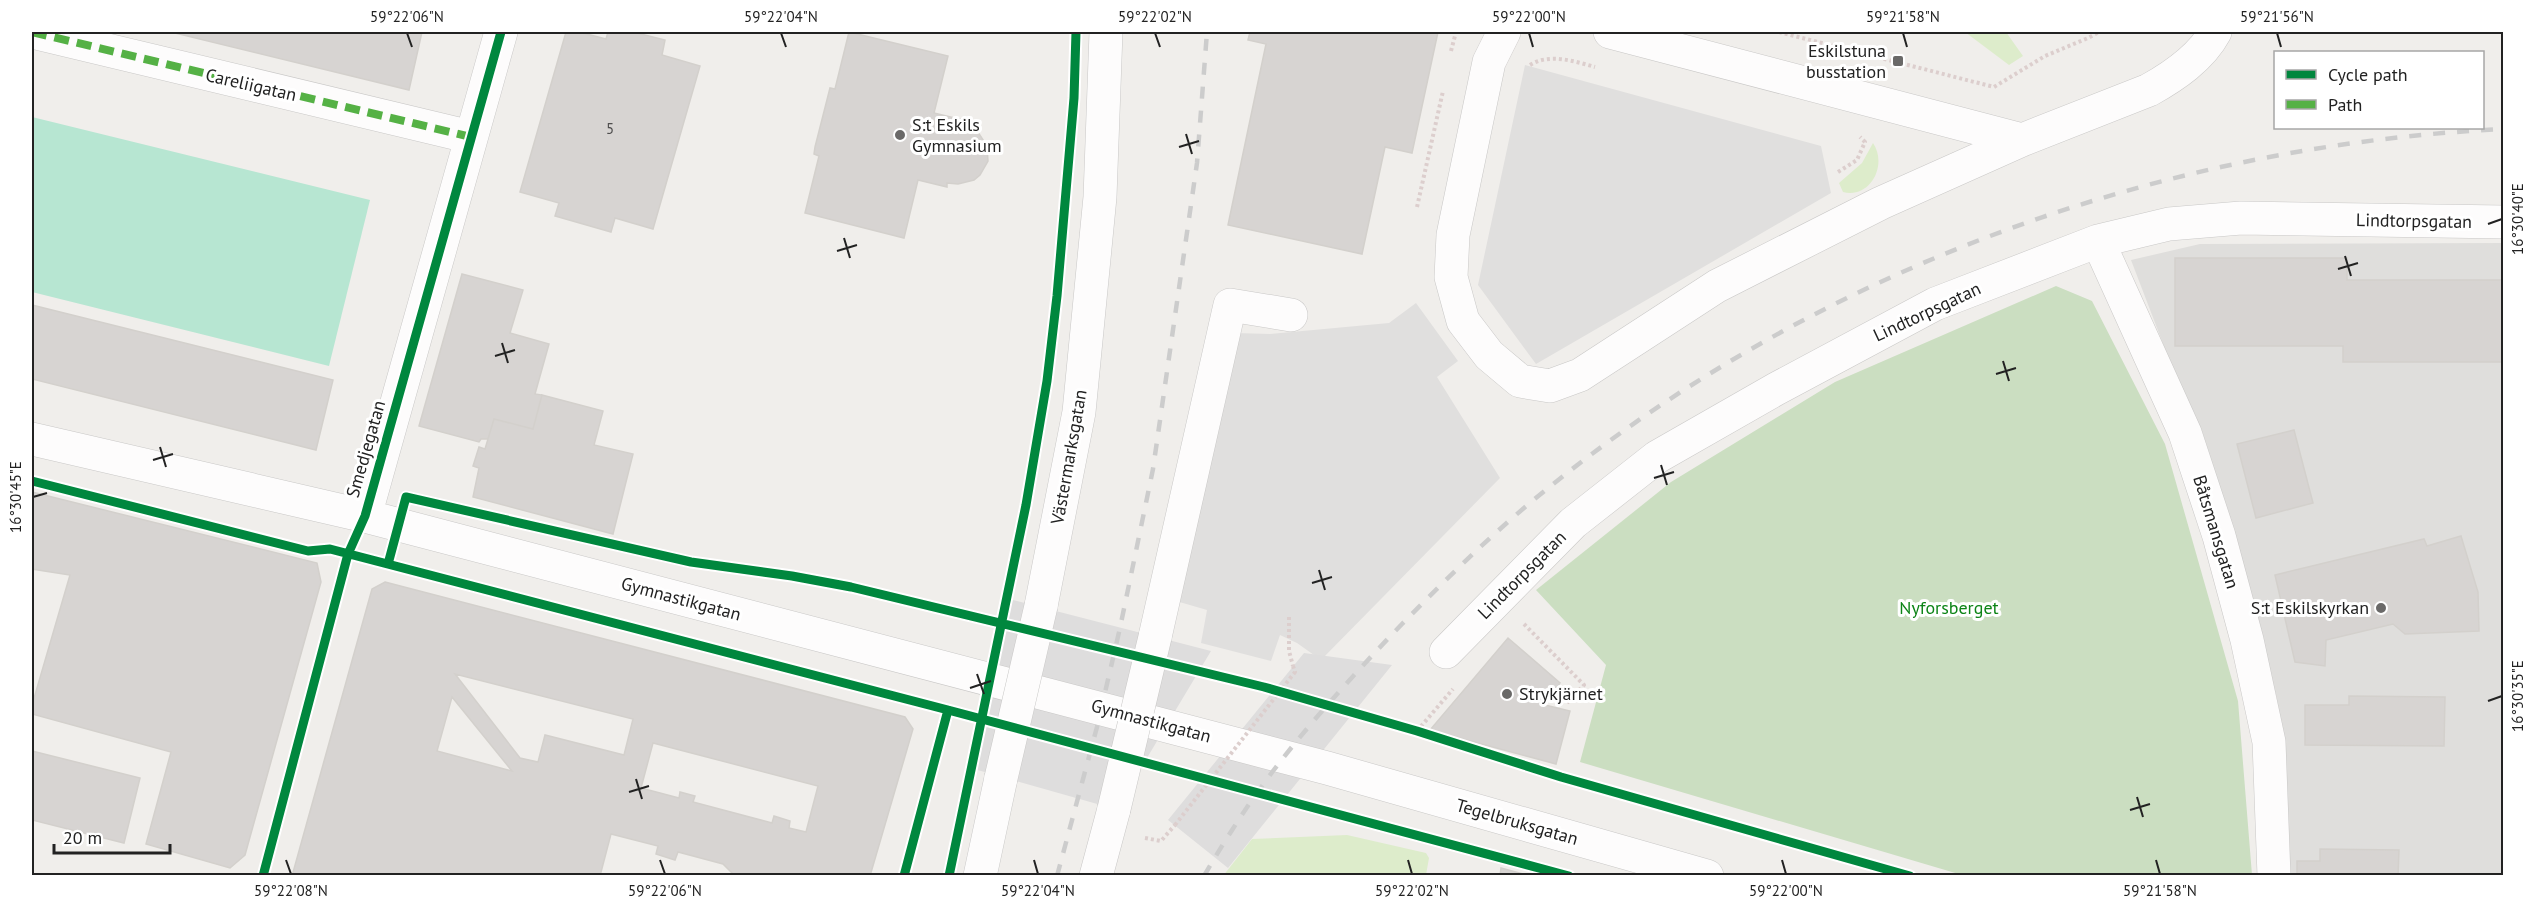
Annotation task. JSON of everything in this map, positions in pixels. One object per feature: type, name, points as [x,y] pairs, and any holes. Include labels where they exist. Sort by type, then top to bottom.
[{"type":"street","name":"Careliigatan","points":[[32,32],[471,137]]},
{"type":"street","name":"Smedjegatan","points":[[365,516],[501,32]]},
{"type":"street","name":"Västermarksgatan","points":[[980,876],[1041,606],[1079,412],[1100,197],[1106,32]]},
{"type":"street","points":[[1504,32],[1489,62],[1453,235],[1451,277],[1463,321],[1489,355],[1520,381],[1550,386],[1580,375],[1717,286],[1881,203],[2022,140],[2158,85],[2188,64],[2209,43],[2215,32]]},
{"type":"street","points":[[1610,32],[2022,140]]},
{"type":"street","name":"Lindtorpsgatan","points":[[1446,652],[1573,523],[1657,457],[1776,389],[1935,304],[2098,241],[2169,224],[2241,218],[2504,222]]},
{"type":"street","name":"Båtsmansgatan","points":[[2098,241],[2185,433],[2219,536],[2247,640],[2269,742],[2274,876]]},
{"type":"street","points":[[1096,876],[1155,637],[1230,305],[1291,315]]},
{"type":"street","name":"Gymnastikgatan","points":[[32,439],[365,516],[1328,768]]},
{"type":"street","name":"Tegelbruksgatan","points":[[1328,768],[1707,876]]},
{"type":"path","points":[[1451,55],[1456,32]]},
{"type":"path","points":[[1779,32],[1994,87],[2044,56],[2099,32]]},
{"type":"path","points":[[1526,68],[1531,63],[1545,58],[1570,60],[1605,69]]},
{"type":"path","points":[[1417,207],[1443,87]]},
{"type":"path","points":[[1838,172],[1857,160],[1866,141],[1858,135]]},
{"type":"path","points":[[1498,599],[1584,685],[1567,703]]},
{"type":"path","points":[[1137,837],[1161,841],[1295,672],[1289,651],[1289,617]]},
{"type":"path","points":[[1264,687],[1295,696]]},
{"type":"path","points":[[1407,728],[1428,735]]},
{"type":"path","points":[[1202,777],[1224,783]]},
{"type":"shaded area","points":[[1525,65],[1821,146],[1831,193],[1536,364],[1478,285]]},
{"type":"shaded area","points":[[2503,243],[2503,875],[2283,875],[2277,698],[2191,417],[2131,260],[2200,244]]},
{"type":"shaded area","points":[[1416,303],[1458,361],[1437,377],[1500,478],[1321,660],[1297,643],[1280,635],[1271,661],[1201,643],[1207,610],[1176,601],[1235,333],[1270,334],[1389,323]]},
{"type":"green space","points":[[1965,32],[2006,32],[2023,56],[2009,65]]},
{"type":"green space","points":[[32,117],[370,200],[329,366],[32,292]]},
{"type":"green space","points":[[1873,143],[1878,161],[1874,178],[1861,190],[1853,193],[1843,192],[1839,183],[1862,163]]},
{"type":"green space","name":"Nyforsberget","points":[[2056,286],[2092,301],[2165,444],[2238,701],[2252,875],[1962,875],[1580,762],[1606,665],[1536,590],[1671,482],[1835,382]]},
{"type":"green space","points":[[1347,835],[1426,853],[1429,858],[1426,875],[1223,876],[1252,839]]},
{"type":"pier","points":[[1005,598],[1211,651],[1129,788],[1122,811],[967,767]]},
{"type":"pier","points":[[1304,653],[1392,665],[1228,868],[1168,820]]},
{"type":"building","points":[[171,32],[422,32],[409,90]]},
{"type":"building","points":[[566,32],[579,32],[606,39],[608,32],[633,32],[665,40],[662,55],[700,66],[653,229],[615,218],[611,232],[555,216],[559,203],[520,192]]},
{"type":"building","name":"S:t Eskils Gymnasium","points":[[849,32],[948,56],[934,113],[963,120],[961,124],[978,132],[987,146],[988,161],[980,175],[974,180],[958,184],[947,183],[947,187],[918,180],[904,238],[805,213],[819,156],[814,154],[815,147],[830,88],[835,89]]},
{"type":"building","points":[[1250,32],[1438,32],[1412,153],[1385,147],[1362,254],[1228,225],[1266,44],[1248,40]]},
{"type":"building","points":[[2175,258],[2347,258],[2347,280],[2504,280],[2504,362],[2343,362],[2343,346],[2175,346]]},
{"type":"building","points":[[462,274],[523,290],[510,333],[549,344],[535,394],[542,395],[533,429],[494,419],[488,439],[481,439],[479,442],[419,426]]},
{"type":"building","points":[[32,305],[333,380],[316,450],[32,379]]},
{"type":"building","points":[[542,395],[603,411],[594,445],[633,454],[613,534],[473,497],[479,468],[473,466],[479,447],[485,449],[494,419],[533,429]]},
{"type":"building","points":[[2294,430],[2313,503],[2256,518],[2237,444]]},
{"type":"building","points":[[32,492],[317,563],[321,582],[245,855],[230,868],[146,844],[171,752],[32,714],[32,705],[70,575],[32,569]]},
{"type":"building","name":"S:t Eskilskyrkan","points":[[2461,536],[2478,592],[2479,631],[2405,634],[2393,624],[2326,640],[2325,666],[2295,662],[2275,575],[2424,539],[2427,546]]},
{"type":"building","points":[[385,582],[905,717],[913,729],[870,876],[735,876],[723,864],[678,852],[675,860],[656,854],[658,846],[611,834],[600,876],[292,876],[372,589]],"holes":[[[455,674],[633,719],[624,755],[545,735],[538,762],[520,758]],[[452,697],[512,771],[437,751]],[[653,743],[818,786],[806,832],[789,828],[790,821],[774,816],[772,823],[693,802],[695,796],[680,792],[679,798],[641,788]]]},
{"type":"building","name":"Strykjärnet","points":[[1508,638],[1560,683],[1545,705],[1570,711],[1556,764],[1430,730]]},
{"type":"building","points":[[2349,696],[2445,697],[2444,746],[2305,745],[2305,705],[2349,705]]},
{"type":"building","points":[[32,751],[140,778],[124,843],[32,820]]},
{"type":"building","points":[[2320,849],[2399,850],[2398,876],[2297,876],[2297,861],[2320,861]]},
{"type":"building","points":[[1501,868],[1530,876],[1500,876]]},
{"type":"railway","points":[[1057,876],[1097,727],[1153,469],[1197,163],[1207,32]]},
{"type":"railway","points":[[1204,876],[1255,796],[1303,733],[1385,642],[1477,550],[1557,481],[1660,405],[1770,338],[1884,280],[2003,231],[2125,191],[2250,161],[2377,140],[2504,129]]},
{"type":"marked path","points":[[32,32],[471,137]]},
{"type":"cycle path","points":[[263,876],[348,554],[365,516],[501,32]]},
{"type":"cycle path","points":[[949,876],[1026,505],[1047,381],[1057,296],[1074,98],[1076,32]]},
{"type":"cycle path","points":[[32,481],[308,551],[330,549],[948,710],[1569,876]]},
{"type":"cycle path","points":[[388,564],[406,497],[691,562],[851,587],[1264,687],[1417,731],[1561,777],[1910,876]]},
{"type":"cycle path","points":[[904,876],[948,710]]},
{"type":"place","name":"Eskilstuna busstation","points":[[1898,61]]},
{"type":"place","name":"S:t Eskils Gymnasium","points":[[900,135]]},
{"type":"place","name":"S:t Eskilskyrkan","points":[[2381,608]]},
{"type":"place","name":"Strykjärnet","points":[[1507,694]]}]
